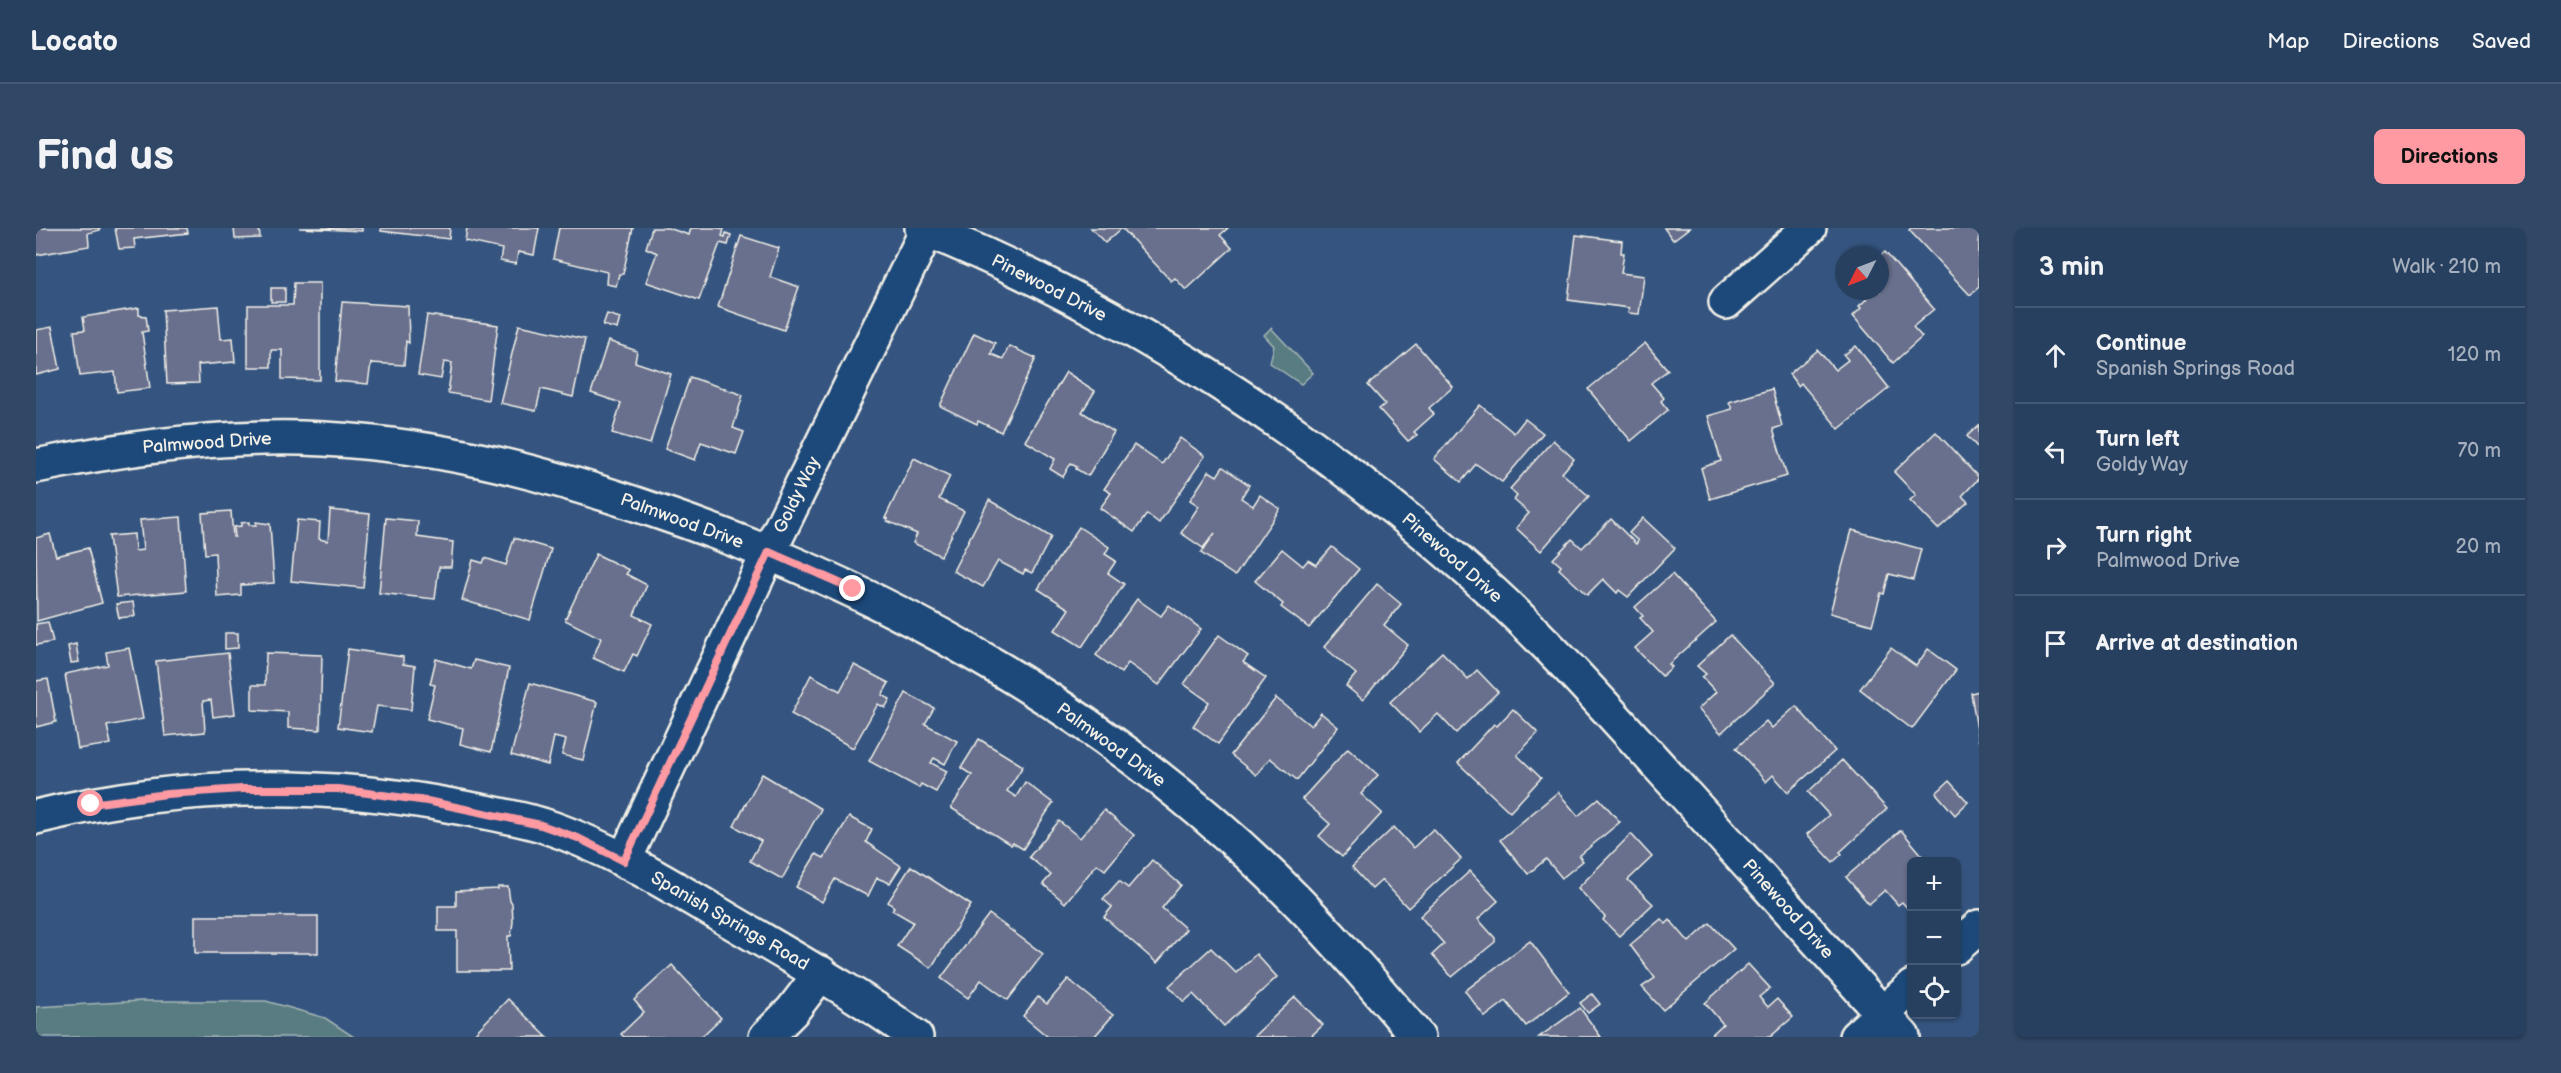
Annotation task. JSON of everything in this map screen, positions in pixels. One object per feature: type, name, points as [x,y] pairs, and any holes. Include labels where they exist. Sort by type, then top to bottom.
[{"type":"street","points":[[1726,302],[1809,228]]},
{"type":"street","name":"Goldy Way","points":[[624,861],[769,552],[925,229]]},
{"type":"street","name":"Pinewood Drive","points":[[925,229],[1022,273],[1116,322],[1182,361],[1295,434],[1392,507],[1492,592],[1580,679],[1893,1025]]},
{"type":"street","name":"Palmwood Drive","points":[[36,466],[112,450],[204,440],[302,438],[392,444],[488,460],[570,481],[769,552],[853,589],[953,641],[1042,695],[1129,755],[1214,824],[1296,899],[1366,974],[1418,1037]]},
{"type":"street","name":"Spanish Springs Road","points":[[36,817],[91,804],[167,794],[242,789],[338,789],[427,801],[541,825],[578,838],[624,861],[821,973],[916,1037]]},
{"type":"street","points":[[1961,943],[1979,927]]},
{"type":"street","points":[[766,1037],[792,1011],[821,973]]},
{"type":"street","points":[[1856,1037],[1893,1025],[1907,995]]},
{"type":"green space","points":[[1271,328],[1313,373],[1301,384],[1270,363],[1274,346],[1264,335]]},
{"type":"green space","points":[[141,1001],[266,1001],[325,1018],[354,1037],[36,1037],[36,1007]]},
{"type":"building","points":[[36,228],[100,228],[100,230],[88,233],[89,246],[36,255]]},
{"type":"building","points":[[115,228],[187,228],[188,233],[134,239],[135,248],[119,249]]},
{"type":"building","points":[[234,228],[259,228],[260,238],[235,239]]},
{"type":"building","points":[[299,228],[362,228],[362,231]]},
{"type":"building","points":[[381,228],[450,228],[449,239],[381,231]]},
{"type":"building","points":[[467,228],[539,228],[534,255],[518,252],[516,264],[500,261],[502,249],[465,241]]},
{"type":"building","points":[[559,228],[633,228],[623,274],[619,274],[616,286],[606,284],[607,272],[553,259]]},
{"type":"building","points":[[652,228],[668,228],[689,235],[691,228],[719,228],[724,229],[722,236],[725,237],[726,233],[731,235],[728,245],[720,243],[699,300],[646,282],[657,253],[646,248]]},
{"type":"building","points":[[1091,228],[1122,228],[1105,243]]},
{"type":"building","points":[[1122,228],[1228,228],[1220,235],[1232,248],[1186,290],[1175,278],[1171,281]]},
{"type":"building","points":[[1664,228],[1689,228],[1673,240]]},
{"type":"building","points":[[1911,228],[1979,228],[1979,287],[1970,295],[1909,230]]},
{"type":"building","points":[[1576,235],[1622,241],[1621,253],[1624,253],[1621,273],[1644,276],[1639,314],[1628,313],[1629,308],[1568,300]]},
{"type":"building","points":[[741,236],[779,248],[770,277],[799,287],[784,330],[718,307]]},
{"type":"building","points":[[1889,257],[1934,309],[1913,327],[1922,337],[1893,363],[1853,316],[1861,308],[1859,306],[1866,300],[1889,300]]},
{"type":"building","points":[[294,283],[320,283],[320,380],[282,379],[282,350],[271,350],[271,367],[248,367],[248,305],[293,305]]},
{"type":"building","points":[[271,288],[285,288],[285,302],[271,302]]},
{"type":"building","points":[[342,302],[408,306],[409,343],[406,341],[404,365],[371,363],[368,384],[335,381]]},
{"type":"building","points":[[218,306],[221,339],[233,338],[235,362],[198,365],[199,383],[167,384],[163,310]]},
{"type":"building","points":[[139,308],[139,315],[146,316],[148,331],[142,332],[150,388],[117,392],[115,372],[80,376],[74,331],[85,330],[83,317]]},
{"type":"building","points":[[607,314],[620,318],[617,329],[603,325]]},
{"type":"building","points":[[427,315],[498,325],[488,400],[448,393],[452,363],[444,362],[441,379],[418,375]]},
{"type":"building","points":[[519,325],[585,339],[573,397],[541,389],[536,411],[500,403]]},
{"type":"building","points":[[52,327],[60,369],[36,375],[36,330]]},
{"type":"building","points":[[974,333],[995,343],[991,354],[1003,359],[1009,346],[1036,358],[1001,432],[978,421],[977,424],[940,406]]},
{"type":"building","points":[[608,341],[637,351],[635,362],[671,374],[650,444],[612,433],[621,403],[591,393]]},
{"type":"building","points":[[1645,343],[1668,370],[1651,383],[1664,398],[1661,401],[1668,410],[1631,441],[1588,389]]},
{"type":"building","points":[[1416,344],[1453,387],[1429,408],[1434,414],[1414,432],[1417,435],[1408,441],[1379,409],[1385,404],[1368,385]]},
{"type":"building","points":[[1856,346],[1889,388],[1839,429],[1801,383],[1798,386],[1789,374],[1818,350],[1835,370],[1848,360],[1844,355]]},
{"type":"building","points":[[1066,372],[1095,391],[1082,412],[1114,432],[1088,476],[1071,463],[1063,477],[1050,469],[1055,459],[1025,441]]},
{"type":"building","points":[[690,377],[743,395],[733,428],[744,432],[736,454],[701,442],[695,460],[665,449]]},
{"type":"building","points":[[1772,389],[1782,426],[1773,429],[1787,476],[1710,499],[1701,468],[1721,461],[1708,416],[1732,409],[1729,402]]},
{"type":"building","points":[[1480,405],[1514,433],[1525,419],[1543,433],[1502,482],[1476,464],[1461,482],[1434,459]]},
{"type":"building","points":[[1979,425],[1979,449],[1967,436]]},
{"type":"building","points":[[1936,432],[1979,478],[1962,496],[1968,502],[1938,529],[1910,500],[1916,495],[1894,472]]},
{"type":"building","points":[[1180,438],[1205,456],[1159,523],[1147,514],[1134,532],[1100,508],[1111,493],[1104,489],[1134,445],[1162,464]]},
{"type":"building","points":[[1553,440],[1574,459],[1562,473],[1589,496],[1541,551],[1516,528],[1529,513],[1514,500],[1517,496],[1510,489]]},
{"type":"building","points":[[914,458],[950,476],[939,499],[964,511],[941,556],[913,543],[917,534],[885,518]]},
{"type":"building","points":[[1223,467],[1249,485],[1241,498],[1253,506],[1260,495],[1280,509],[1235,576],[1201,553],[1215,533],[1203,548],[1181,533],[1199,506],[1190,500],[1209,471],[1217,476]]},
{"type":"building","points":[[989,500],[1051,537],[1032,573],[1025,570],[1023,574],[998,561],[983,587],[953,571]]},
{"type":"building","points":[[330,510],[370,514],[363,588],[291,581],[297,520],[320,522],[319,539],[328,541]]},
{"type":"building","points":[[231,511],[233,537],[235,537],[234,527],[241,526],[241,523],[270,524],[274,583],[241,585],[241,595],[217,597],[215,553],[205,554],[202,513]]},
{"type":"building","points":[[181,517],[186,591],[117,597],[109,536],[134,534],[135,551],[143,550],[140,520]]},
{"type":"building","points":[[386,518],[418,521],[417,537],[453,542],[451,567],[439,567],[435,599],[379,593]]},
{"type":"building","points":[[1643,518],[1675,548],[1628,597],[1619,590],[1617,593],[1603,579],[1587,595],[1559,569],[1561,566],[1553,559],[1572,539],[1582,548],[1611,519],[1636,544],[1638,541],[1629,533]]},
{"type":"building","points":[[1079,527],[1109,547],[1105,554],[1116,561],[1108,573],[1124,584],[1082,647],[1055,630],[1069,609],[1038,589]]},
{"type":"building","points":[[1852,530],[1921,549],[1913,580],[1889,574],[1872,625],[1830,613]]},
{"type":"building","points":[[50,534],[56,556],[88,548],[102,603],[37,621],[36,538]]},
{"type":"building","points":[[514,538],[551,549],[530,620],[462,600],[473,560],[483,563],[485,558],[506,565]]},
{"type":"building","points":[[1332,547],[1359,569],[1309,628],[1281,607],[1283,604],[1255,581],[1282,549],[1303,566],[1308,560],[1316,565]]},
{"type":"building","points":[[596,554],[629,570],[626,574],[647,585],[634,615],[652,624],[637,656],[633,654],[624,672],[593,658],[601,638],[565,620]]},
{"type":"building","points":[[1672,574],[1716,622],[1669,664],[1672,667],[1662,676],[1635,648],[1653,632],[1640,618],[1643,616],[1635,607]]},
{"type":"building","points":[[1377,584],[1401,604],[1384,625],[1408,645],[1363,700],[1346,686],[1356,674],[1324,647]]},
{"type":"building","points":[[1137,599],[1161,616],[1169,605],[1201,629],[1159,685],[1128,663],[1121,673],[1096,655]]},
{"type":"building","points":[[133,602],[135,616],[119,618],[116,604]]},
{"type":"building","points":[[48,622],[53,642],[36,645],[36,624]]},
{"type":"building","points":[[225,633],[238,633],[238,648],[225,649]]},
{"type":"building","points":[[1219,635],[1248,656],[1243,662],[1266,678],[1218,744],[1193,726],[1209,702],[1184,684]]},
{"type":"building","points":[[1730,635],[1775,683],[1721,733],[1698,709],[1716,692],[1702,677],[1706,674],[1697,666]]},
{"type":"building","points":[[76,644],[79,662],[71,663],[68,646]]},
{"type":"building","points":[[129,648],[143,719],[107,726],[111,744],[78,749],[65,674],[108,665],[106,652]]},
{"type":"building","points":[[1891,648],[1916,666],[1928,649],[1956,670],[1912,729],[1860,689]]},
{"type":"building","points":[[348,649],[403,657],[403,664],[415,666],[411,710],[377,706],[372,732],[338,727]]},
{"type":"building","points":[[1442,652],[1468,679],[1477,670],[1498,692],[1456,733],[1438,714],[1419,732],[1390,702]]},
{"type":"building","points":[[228,653],[235,714],[213,717],[211,700],[203,701],[205,732],[165,736],[156,661]]},
{"type":"building","points":[[266,653],[322,655],[320,730],[288,728],[288,712],[252,710],[252,685],[265,685]]},
{"type":"building","points":[[436,659],[471,669],[474,660],[509,668],[491,752],[460,744],[463,728],[427,719],[435,685],[430,684]]},
{"type":"building","points":[[854,665],[889,683],[882,695],[890,699],[885,708],[878,704],[853,748],[791,714],[811,675],[840,691]]},
{"type":"building","points":[[48,679],[56,722],[36,727],[36,681]]},
{"type":"building","points":[[530,683],[597,702],[583,760],[562,755],[566,740],[554,737],[548,765],[511,755]]},
{"type":"building","points":[[1979,691],[1979,742],[1971,693]]},
{"type":"building","points":[[906,693],[934,708],[925,724],[957,741],[945,764],[934,758],[931,763],[947,771],[936,792],[921,784],[919,788],[869,761]]},
{"type":"building","points":[[1276,698],[1311,726],[1321,713],[1338,727],[1297,780],[1270,758],[1256,775],[1231,755]]},
{"type":"building","points":[[1796,706],[1835,751],[1788,792],[1773,775],[1766,782],[1736,748],[1766,721],[1772,728]]},
{"type":"building","points":[[1513,709],[1538,733],[1517,755],[1541,778],[1510,812],[1458,763],[1494,724],[1497,726]]},
{"type":"building","points":[[979,739],[1023,766],[1007,791],[1016,797],[1025,782],[1053,803],[1023,849],[1013,843],[1011,845],[951,808],[972,775],[961,768]]},
{"type":"building","points":[[1348,748],[1378,775],[1361,794],[1382,813],[1342,857],[1319,836],[1330,824],[1302,799]]},
{"type":"building","points":[[1842,760],[1887,809],[1840,852],[1842,854],[1833,862],[1807,834],[1829,815],[1808,792]]},
{"type":"building","points":[[762,774],[821,809],[782,879],[750,861],[761,841],[734,826]]},
{"type":"building","points":[[1949,781],[1968,802],[1955,815],[1936,793]]},
{"type":"building","points":[[1558,792],[1578,816],[1599,798],[1620,822],[1579,856],[1583,861],[1562,878],[1546,859],[1528,874],[1500,840]]},
{"type":"building","points":[[1104,810],[1134,835],[1105,870],[1097,864],[1065,903],[1043,884],[1051,875],[1029,857],[1059,821],[1080,838]]},
{"type":"building","points":[[849,817],[872,829],[866,842],[901,866],[890,883],[877,878],[868,896],[835,879],[822,902],[796,887],[816,854],[824,858]]},
{"type":"building","points":[[1394,827],[1413,848],[1433,829],[1461,859],[1408,908],[1382,880],[1372,889],[1352,867]]},
{"type":"building","points":[[1901,830],[1924,857],[1907,857],[1907,908],[1902,902],[1898,905],[1885,890],[1869,904],[1846,877]]},
{"type":"building","points":[[1631,834],[1652,857],[1628,880],[1653,904],[1619,936],[1578,888]]},
{"type":"building","points":[[1152,860],[1181,885],[1162,908],[1186,929],[1157,963],[1104,917],[1112,907],[1103,899],[1119,881],[1128,888]]},
{"type":"building","points":[[911,866],[971,905],[931,968],[897,946],[913,922],[892,910],[894,907],[888,902]]},
{"type":"building","points":[[1470,871],[1498,901],[1478,919],[1495,938],[1495,942],[1452,977],[1432,955],[1444,944],[1420,916]]},
{"type":"building","points":[[498,887],[508,887],[512,904],[513,922],[511,936],[508,936],[509,971],[457,971],[457,931],[438,931],[438,906],[456,906],[456,891],[498,889]]},
{"type":"building","points":[[989,914],[1043,954],[1008,1000],[981,980],[968,998],[941,978]]},
{"type":"building","points":[[195,916],[318,916],[318,953],[195,953]]},
{"type":"building","points":[[1661,919],[1666,924],[1670,920],[1689,942],[1710,923],[1734,949],[1663,1010],[1642,987],[1655,978],[1630,945]]},
{"type":"building","points":[[1530,941],[1569,992],[1526,1026],[1506,1001],[1485,1017],[1465,991]]},
{"type":"building","points":[[1211,948],[1236,973],[1256,954],[1277,977],[1224,1026],[1193,994],[1184,1002],[1169,986]]},
{"type":"building","points":[[1748,964],[1770,988],[1759,997],[1768,1007],[1777,999],[1793,1017],[1770,1037],[1709,1037],[1723,1024],[1705,1003]]},
{"type":"building","points":[[672,965],[721,1018],[701,1037],[624,1037],[621,1034],[644,1012],[634,1000]]},
{"type":"building","points":[[1068,979],[1113,1015],[1094,1037],[1048,1037],[1023,1016],[1038,997],[1047,1004]]},
{"type":"building","points":[[1592,994],[1600,1004],[1588,1013],[1580,1003]]},
{"type":"building","points":[[1295,997],[1323,1025],[1310,1037],[1253,1037]]},
{"type":"building","points":[[508,999],[547,1037],[471,1037]]},
{"type":"building","points":[[1580,1008],[1601,1037],[1539,1037]]},
{"type":"route","points":[[91,804],[167,794],[242,789],[338,789],[427,801],[541,825],[578,838],[624,861],[769,552],[853,589]]}]
